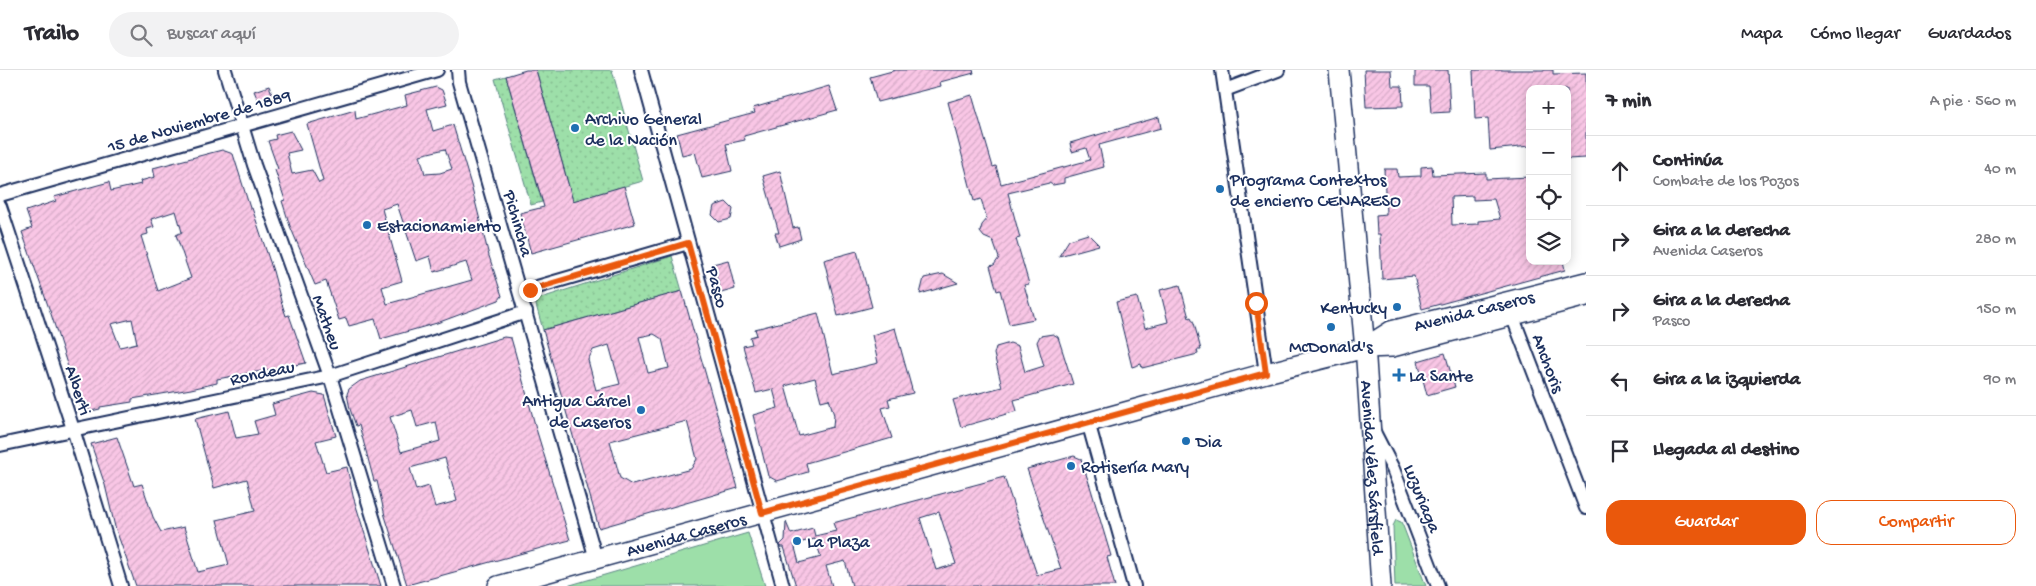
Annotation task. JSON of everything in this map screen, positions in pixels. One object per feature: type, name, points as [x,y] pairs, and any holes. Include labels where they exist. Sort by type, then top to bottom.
[{"type":"main road","name":"Avenida Vélez Sársfield","points":[[1339,70],[1365,348],[1381,586]]},
{"type":"main road","name":"Avenida Caseros","points":[[1365,348],[1391,331],[1586,282]]},
{"type":"main road","name":"Avenida Caseros","points":[[498,586],[1266,373],[1365,348],[1392,347],[1586,296]]},
{"type":"street","name":"Matheu","points":[[225,70],[241,126],[330,376],[394,586]]},
{"type":"street","name":"15 de Noviembre de 1889","points":[[0,195],[437,70]]},
{"type":"street","name":"Pichincha","points":[[458,70],[459,82],[596,559]]},
{"type":"street","name":"Pasco","points":[[641,70],[783,586]]},
{"type":"street","points":[[1222,70],[1266,373]]},
{"type":"street","points":[[1225,90],[1278,70]]},
{"type":"street","name":"Alberti","points":[[0,206],[73,429],[121,586]]},
{"type":"street","points":[[520,292],[688,243]]},
{"type":"street","name":"Rondeau","points":[[0,444],[330,376],[526,312]]},
{"type":"street","name":"Anchoris","points":[[1512,314],[1586,508]]},
{"type":"street","points":[[1088,422],[1134,586]]},
{"type":"street","name":"Luzuriaga","points":[[1371,425],[1394,470],[1438,586]]},
{"type":"green space","points":[[536,70],[612,70],[643,181],[573,201]]},
{"type":"green space","points":[[506,76],[542,202],[531,205],[495,79]]},
{"type":"green space","points":[[672,256],[682,291],[543,330],[536,305],[538,299]]},
{"type":"green space","points":[[1396,520],[1401,522],[1403,526],[1426,586],[1395,586],[1393,526]]},
{"type":"green space","points":[[748,533],[765,586],[567,586]]},
{"type":"building","points":[[526,70],[536,70],[573,201],[624,186],[635,224],[531,253],[520,213],[544,207],[506,76]]},
{"type":"building","points":[[896,70],[973,70],[974,73],[940,82],[941,86],[877,102],[870,77]]},
{"type":"building","points":[[1364,70],[1391,70],[1392,86],[1402,86],[1403,106],[1366,107]]},
{"type":"building","points":[[1415,70],[1448,70],[1450,112],[1431,113],[1429,86],[1415,86]]},
{"type":"building","points":[[1473,70],[1553,70],[1553,74],[1586,73],[1586,158],[1571,159],[1571,85],[1526,85],[1526,146],[1490,150],[1488,118],[1475,119]]},
{"type":"building","points":[[269,86],[275,101],[266,104],[257,98],[254,91]]},
{"type":"building","points":[[829,86],[837,110],[744,136],[745,140],[726,144],[732,171],[702,178],[695,152],[682,155],[677,134],[755,113],[753,108]]},
{"type":"building","points":[[436,87],[442,90],[447,104],[427,109],[433,131],[453,125],[502,296],[499,300],[437,323],[381,339],[375,319],[349,326],[346,318],[339,320],[326,281],[315,285],[290,226],[282,201],[285,200],[275,170],[278,169],[268,141],[276,139],[275,135],[291,131],[301,150],[287,153],[292,174],[312,170],[319,183],[323,181],[307,124],[355,110],[356,119],[407,105],[405,95]],"holes":[[[445,149],[452,169],[440,173],[425,174],[420,155]],[[397,204],[416,261],[430,256],[434,272],[466,262],[472,280],[387,304],[382,287],[402,281],[382,209]]]},
{"type":"building","points":[[972,95],[993,167],[996,166],[1001,184],[1090,160],[1086,148],[1072,152],[1070,143],[1159,117],[1161,128],[1099,145],[1104,167],[1064,178],[1064,183],[1053,185],[1049,183],[1008,193],[1020,238],[1016,239],[1029,284],[1024,285],[1034,319],[1009,324],[1000,290],[997,291],[990,266],[994,265],[999,258],[993,241],[984,237],[980,232],[982,225],[987,219],[981,199],[974,201],[948,102]]},
{"type":"building","points":[[222,150],[233,154],[273,271],[286,316],[289,315],[306,363],[217,379],[217,383],[132,399],[132,402],[100,407],[100,409],[91,411],[90,409],[82,411],[22,232],[32,228],[26,211],[56,201],[54,197],[109,182],[111,191],[141,184],[140,181],[155,177],[153,168]],"holes":[[[176,211],[182,232],[176,235],[191,278],[158,291],[141,236],[148,234],[147,229],[154,227],[151,219]],[[132,319],[137,343],[120,347],[111,324]]]},
{"type":"building","points":[[1432,166],[1433,175],[1486,173],[1486,179],[1526,177],[1526,265],[1564,265],[1565,270],[1422,309],[1414,276],[1382,279],[1380,234],[1377,234],[1376,215],[1386,214],[1384,169],[1397,169],[1398,177],[1421,176],[1421,167]],"holes":[[[1473,196],[1473,200],[1494,199],[1500,219],[1478,221],[1478,224],[1452,225],[1451,197]]]},
{"type":"building","points":[[780,171],[793,228],[798,227],[801,239],[779,246],[775,233],[779,233],[763,176]]},
{"type":"building","points":[[726,202],[733,209],[731,219],[719,222],[712,215],[714,206]]},
{"type":"building","points":[[1088,234],[1099,245],[1059,256],[1069,240]]},
{"type":"building","points":[[857,251],[872,307],[838,316],[824,260]]},
{"type":"building","points":[[728,260],[735,289],[721,293],[713,264]]},
{"type":"building","points":[[943,274],[958,283],[920,294],[924,278]]},
{"type":"building","points":[[1180,285],[1189,318],[1191,317],[1194,323],[1201,350],[1197,350],[1198,354],[1142,368],[1141,364],[1132,367],[1116,302],[1137,297],[1145,328],[1168,322],[1160,290]]},
{"type":"building","name":"Antigua Cárcel de Caseros","points":[[682,291],[738,488],[599,528],[543,330]],"holes":[[[654,334],[662,339],[669,368],[648,373],[639,337]],[[609,345],[620,384],[596,390],[588,360],[593,350]],[[687,421],[697,459],[691,469],[632,485],[620,478],[610,441]]]},
{"type":"building","points":[[818,313],[833,374],[878,363],[872,335],[895,328],[913,393],[888,399],[890,406],[882,408],[892,438],[806,463],[808,472],[777,481],[768,476],[753,415],[778,408],[773,389],[756,393],[743,346],[752,344],[750,337],[757,335],[755,329]],"holes":[[[815,378],[821,401],[829,399],[834,415],[833,427],[799,436],[785,386]]]},
{"type":"building","points":[[1053,334],[1058,337],[1073,384],[1014,400],[1017,411],[961,427],[953,400],[1002,387],[994,354],[996,347],[1010,343],[1018,346],[1025,372],[1044,366],[1037,342],[1040,336]]},
{"type":"building","points":[[504,337],[511,338],[570,540],[407,585],[385,516],[377,481],[374,481],[359,425],[356,426],[350,409],[347,394],[349,389],[360,381]],"holes":[[[412,410],[417,427],[436,422],[440,441],[401,452],[390,417]],[[445,458],[457,501],[435,507],[429,486],[416,490],[410,468]]]},
{"type":"building","points":[[1445,353],[1455,387],[1427,395],[1418,361]]},
{"type":"building","points":[[313,393],[324,395],[336,436],[316,441],[326,472],[347,467],[353,496],[381,586],[136,586],[115,527],[105,485],[91,444],[117,437],[134,486],[142,484],[153,517],[161,532],[184,527],[198,572],[229,565],[217,520],[255,511],[247,479],[214,488],[195,419],[229,411],[236,438],[258,434],[254,421],[275,415],[272,404]]},
{"type":"building","points":[[1074,456],[1081,459],[1111,556],[1107,557],[1115,586],[852,586],[845,561],[826,566],[832,586],[796,586],[784,547],[780,545],[785,540],[786,522],[791,534],[813,528],[815,536],[836,531],[833,523],[1004,477],[1037,575],[1061,569],[1027,469]],"holes":[[[939,512],[956,564],[936,570],[920,518]],[[815,539],[821,557],[799,563],[794,544]]]},
{"type":"place","name":"Archivo General de la Nación","points":[[575,128]]},
{"type":"place","name":"Programa Contextos de encierro CENARESO","points":[[1220,189]]},
{"type":"place","name":"Estacionamiento","points":[[367,225]]},
{"type":"place","name":"Kentucky","points":[[1397,307]]},
{"type":"place","name":"McDonald's","points":[[1331,327]]},
{"type":"place","name":"La Sante","points":[[1399,375]]},
{"type":"place","name":"Antigua Cárcel de Caseros","points":[[641,410]]},
{"type":"place","name":"Dia","points":[[1186,441]]},
{"type":"place","name":"Rotisería Mary","points":[[1071,466]]},
{"type":"place","name":"La Plaza","points":[[797,541]]},
{"type":"route","points":[[530,290],[688,243],[762,513],[1266,373],[1256,303]]}]
